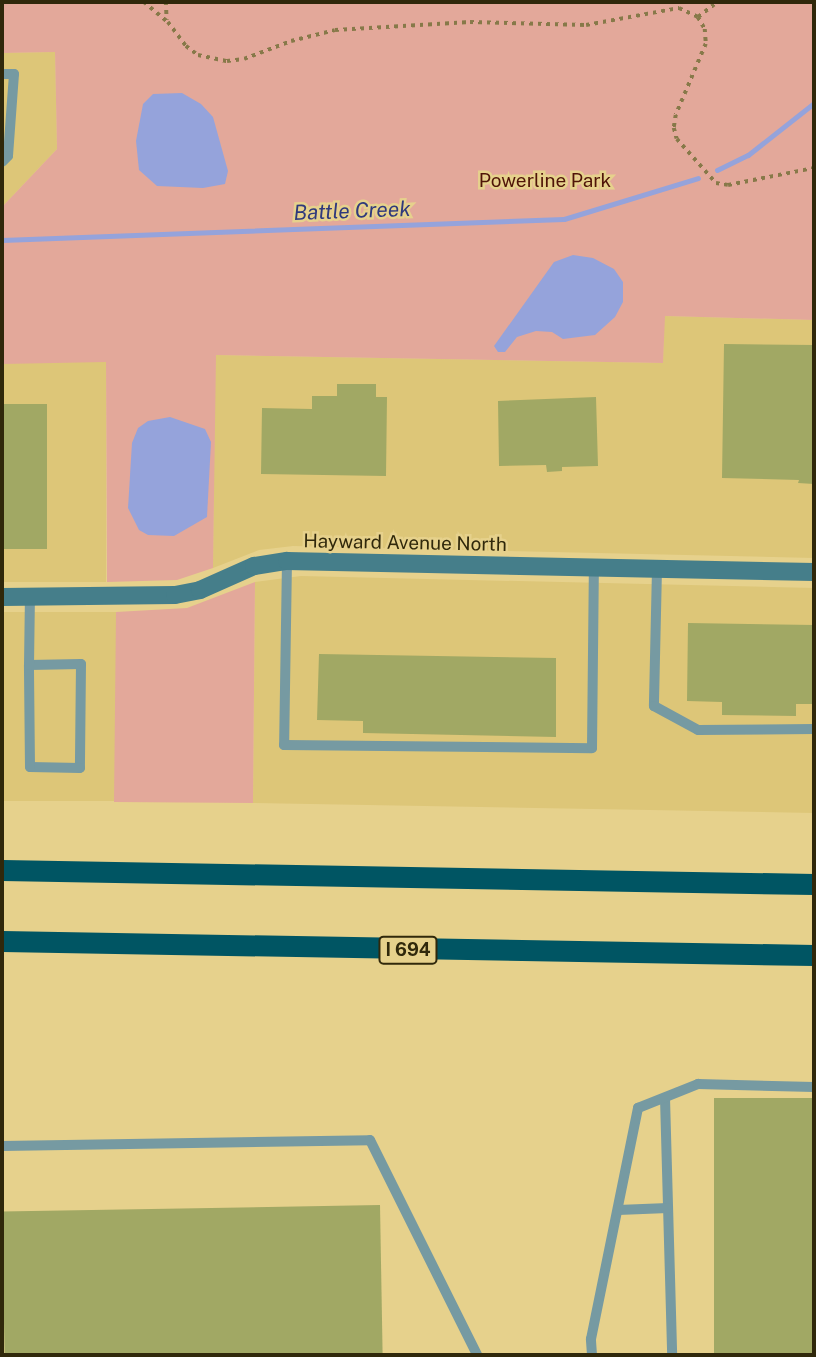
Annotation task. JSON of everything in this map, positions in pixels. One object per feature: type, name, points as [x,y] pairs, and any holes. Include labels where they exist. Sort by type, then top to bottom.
[{"type":"highway","points":[[2,870],[814,884]]},
{"type":"highway","name":"I 694","points":[[2,941],[814,955]]},
{"type":"street","name":"Hayward Avenue North","points":[[2,597],[174,596],[204,588],[254,566],[287,561],[814,572]]},
{"type":"lane","points":[[2,74],[15,74],[8,156],[2,162]]},
{"type":"lane","points":[[287,561],[284,745],[592,748],[594,567]]},
{"type":"lane","points":[[657,569],[654,706],[698,730],[814,729]]},
{"type":"lane","points":[[29,665],[81,664],[80,768],[30,767],[29,665],[30,597]]},
{"type":"lane","points":[[592,1355],[592,1339],[638,1108],[698,1084],[814,1087]]},
{"type":"lane","points":[[665,1098],[672,1355]]},
{"type":"lane","points":[[2,1146],[370,1140],[477,1355]]},
{"type":"lane","points":[[618,1210],[668,1208]]},
{"type":"path","points":[[144,2],[168,22],[198,55],[227,61],[244,59],[291,41],[335,30],[470,22],[586,25],[670,7],[691,12],[698,17],[705,29],[706,44],[676,116],[674,128],[677,139],[716,183],[728,185],[814,168]]},
{"type":"path","points":[[166,2],[168,22]]},
{"type":"path","points":[[698,17],[717,2]]},
{"type":"shaded area","points":[[55,52],[57,149],[2,207],[2,53]]},
{"type":"shaded area","points":[[664,316],[814,320],[814,558],[293,546],[259,550],[213,568],[215,355],[663,363]]},
{"type":"shaded area","points":[[2,362],[106,362],[106,582],[2,582]]},
{"type":"shaded area","points":[[301,576],[814,588],[814,813],[253,803],[255,582]]},
{"type":"shaded area","points":[[2,612],[116,612],[116,801],[2,801]]},
{"type":"green space","name":"Powerline Park","points":[[2,2],[814,2],[814,320],[665,316],[663,363],[216,355],[213,568],[177,580],[107,582],[106,362],[2,364],[2,207],[57,149],[55,52],[2,53]]},
{"type":"green space","points":[[255,582],[253,803],[114,802],[116,612],[187,608]]},
{"type":"water","points":[[182,93],[201,104],[213,117],[228,171],[225,184],[203,188],[157,186],[139,170],[136,141],[143,104],[153,94]]},
{"type":"water","points":[[573,255],[593,258],[614,269],[623,282],[623,302],[615,317],[595,335],[563,339],[552,332],[536,331],[517,337],[505,352],[498,352],[494,346],[554,262]]},
{"type":"water","points":[[170,417],[205,429],[211,442],[207,517],[174,536],[148,535],[139,530],[128,508],[132,443],[138,428],[148,421]]},
{"type":"building","points":[[724,344],[814,345],[814,484],[798,483],[799,480],[722,478]]},
{"type":"building","points":[[337,384],[376,384],[376,397],[387,397],[386,476],[261,474],[262,408],[312,409],[312,396],[337,396]]},
{"type":"building","points":[[596,397],[598,466],[562,467],[562,471],[547,472],[546,465],[499,466],[498,401]]},
{"type":"building","points":[[2,404],[47,404],[47,549],[2,549]]},
{"type":"building","points":[[688,623],[814,625],[814,704],[796,704],[796,716],[722,715],[722,702],[687,701]]},
{"type":"building","points":[[319,654],[556,658],[556,737],[363,733],[363,721],[317,720]]},
{"type":"building","points":[[714,1098],[814,1098],[814,1355],[714,1355]]},
{"type":"building","points":[[380,1205],[383,1355],[5,1355],[2,1212]]},
{"type":"waterway","name":"Battle Creek","points":[[717,170],[748,155],[814,103]]},
{"type":"waterway","name":"Battle Creek","points":[[2,240],[564,219],[698,178]]}]
